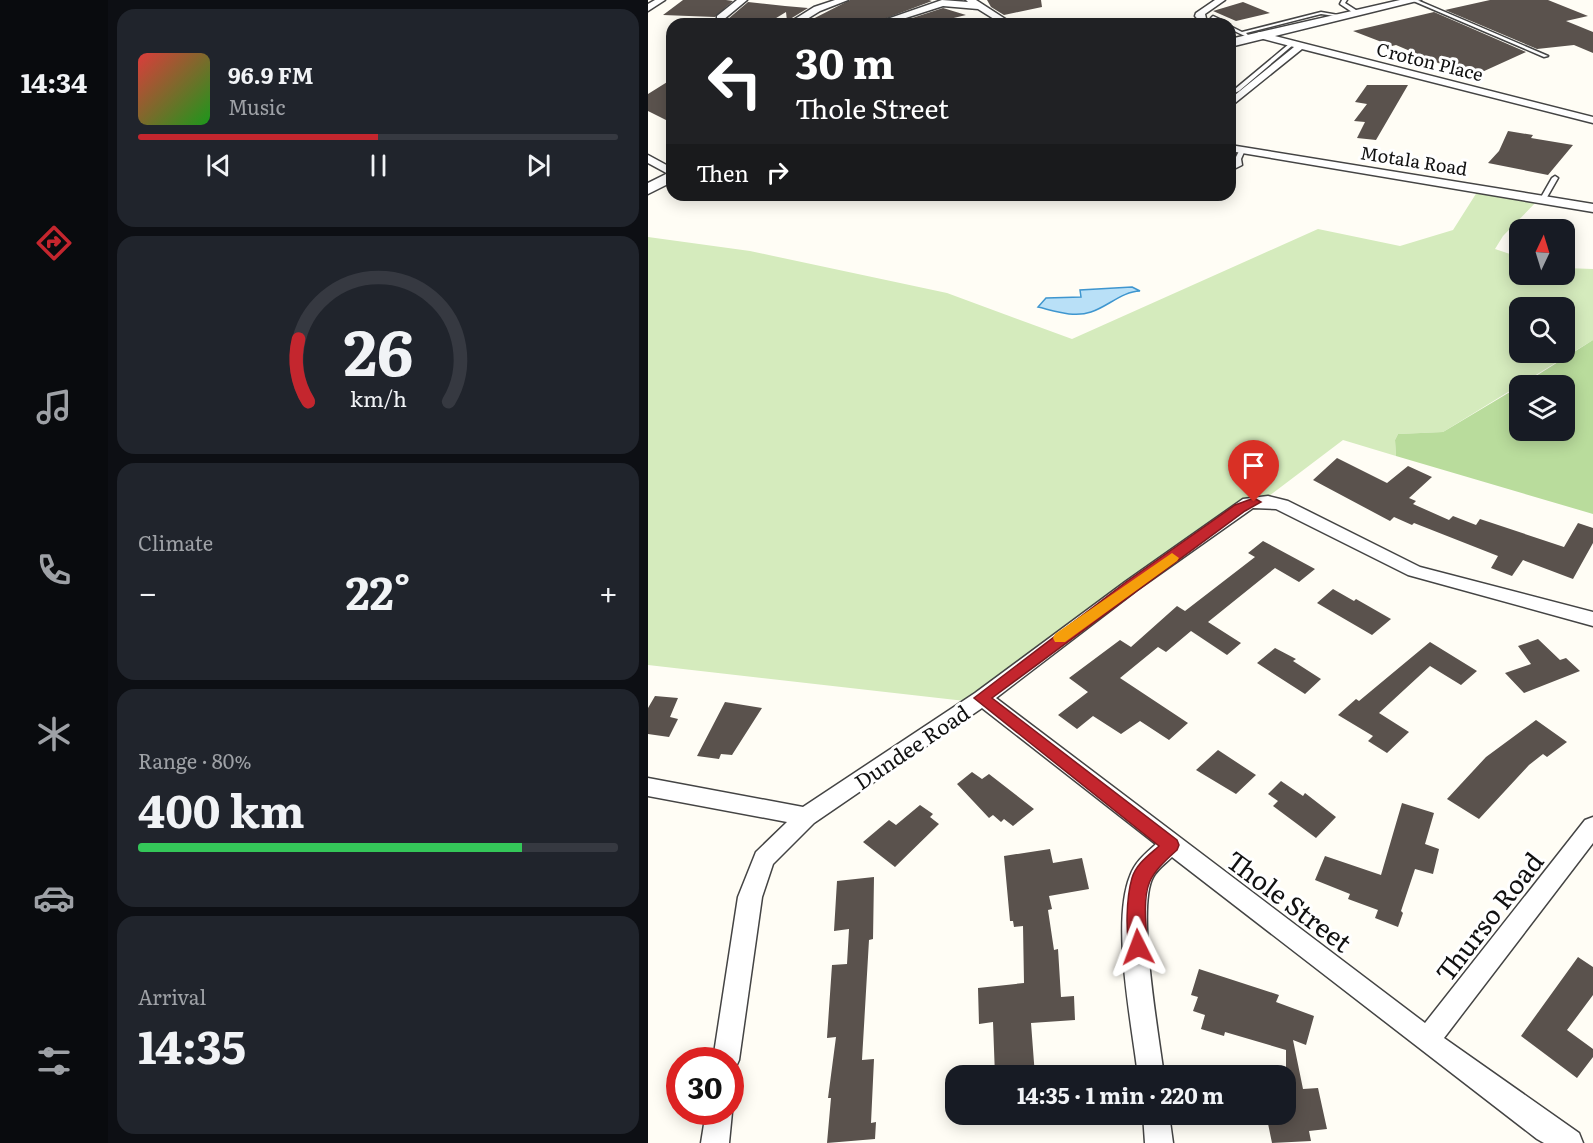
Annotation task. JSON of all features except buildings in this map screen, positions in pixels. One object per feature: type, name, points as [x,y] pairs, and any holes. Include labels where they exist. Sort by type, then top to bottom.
[{"type":"street","points":[[648,8],[661,0]]},
{"type":"street","points":[[720,18],[743,0]]},
{"type":"street","points":[[802,18],[817,9],[844,0]]},
{"type":"street","points":[[1204,18],[1200,16],[1201,13],[1221,0]]},
{"type":"street","points":[[1241,37],[1414,0]]},
{"type":"street","points":[[896,18],[942,3],[974,3],[998,18]]},
{"type":"street","name":"Croton Place","points":[[1241,37],[1295,46],[1593,120]]},
{"type":"street","points":[[1236,99],[1295,46]]},
{"type":"street","name":"Motala Road","points":[[1236,152],[1593,208]]},
{"type":"street","points":[[648,158],[666,170]]},
{"type":"street","points":[[648,189],[666,178]]},
{"type":"street","name":"Dundee Road","points":[[728,1047],[739,958],[757,872],[772,848],[806,817],[981,698],[1249,503],[1275,502],[1292,509],[1414,571],[1593,619]]},
{"type":"street","name":"Thole Street","points":[[981,698],[1427,1040],[1569,1143]]},
{"type":"street","points":[[648,787],[806,817]]},
{"type":"street","name":"Thurso Road","points":[[1427,1040],[1593,826]]},
{"type":"street","points":[[1150,1065],[1136,918],[1140,878],[1147,866],[1171,845]]},
{"type":"street","points":[[716,1143],[718,1125]]},
{"type":"street","points":[[1157,1125],[1159,1143]]},
{"type":"lane","points":[[1345,0],[1342,3],[1358,13]]},
{"type":"lane","points":[[1414,0],[1546,56]]},
{"type":"lane","points":[[1236,90],[1295,46]]},
{"type":"lane","points":[[1236,152],[1239,165],[1236,166]]},
{"type":"lane","points":[[1543,199],[1555,178]]},
{"type":"green space","points":[[1479,189],[1540,198],[1520,219],[1509,219],[1509,230],[1495,249],[1509,254],[1509,285],[1575,285],[1575,268],[1593,269],[1593,340],[1575,351],[1575,297],[1509,297],[1509,363],[1556,363],[1536,375],[1509,375],[1509,392],[1443,432],[1398,434],[1395,440],[1396,456],[1343,440],[1269,496],[1260,498],[965,701],[648,665],[648,237],[750,251],[947,293],[1072,339],[1318,229],[1400,246],[1453,230]]},
{"type":"green space","points":[[1593,340],[1593,514],[1396,456],[1395,440],[1398,434],[1443,432],[1509,393],[1509,441],[1575,441],[1575,375],[1537,375],[1556,363],[1575,363],[1575,351]]},
{"type":"water","points":[[1132,287],[1140,291],[1121,296],[1085,314],[1064,313],[1038,307],[1046,298],[1081,297],[1080,290]]},
{"type":"slow traffic","points":[[1060,638],[1172,558]]},
{"type":"route","points":[[1138,947],[1136,918],[1140,878],[1147,866],[1171,845],[981,698],[1131,586],[1240,508],[1254,502]]}]
